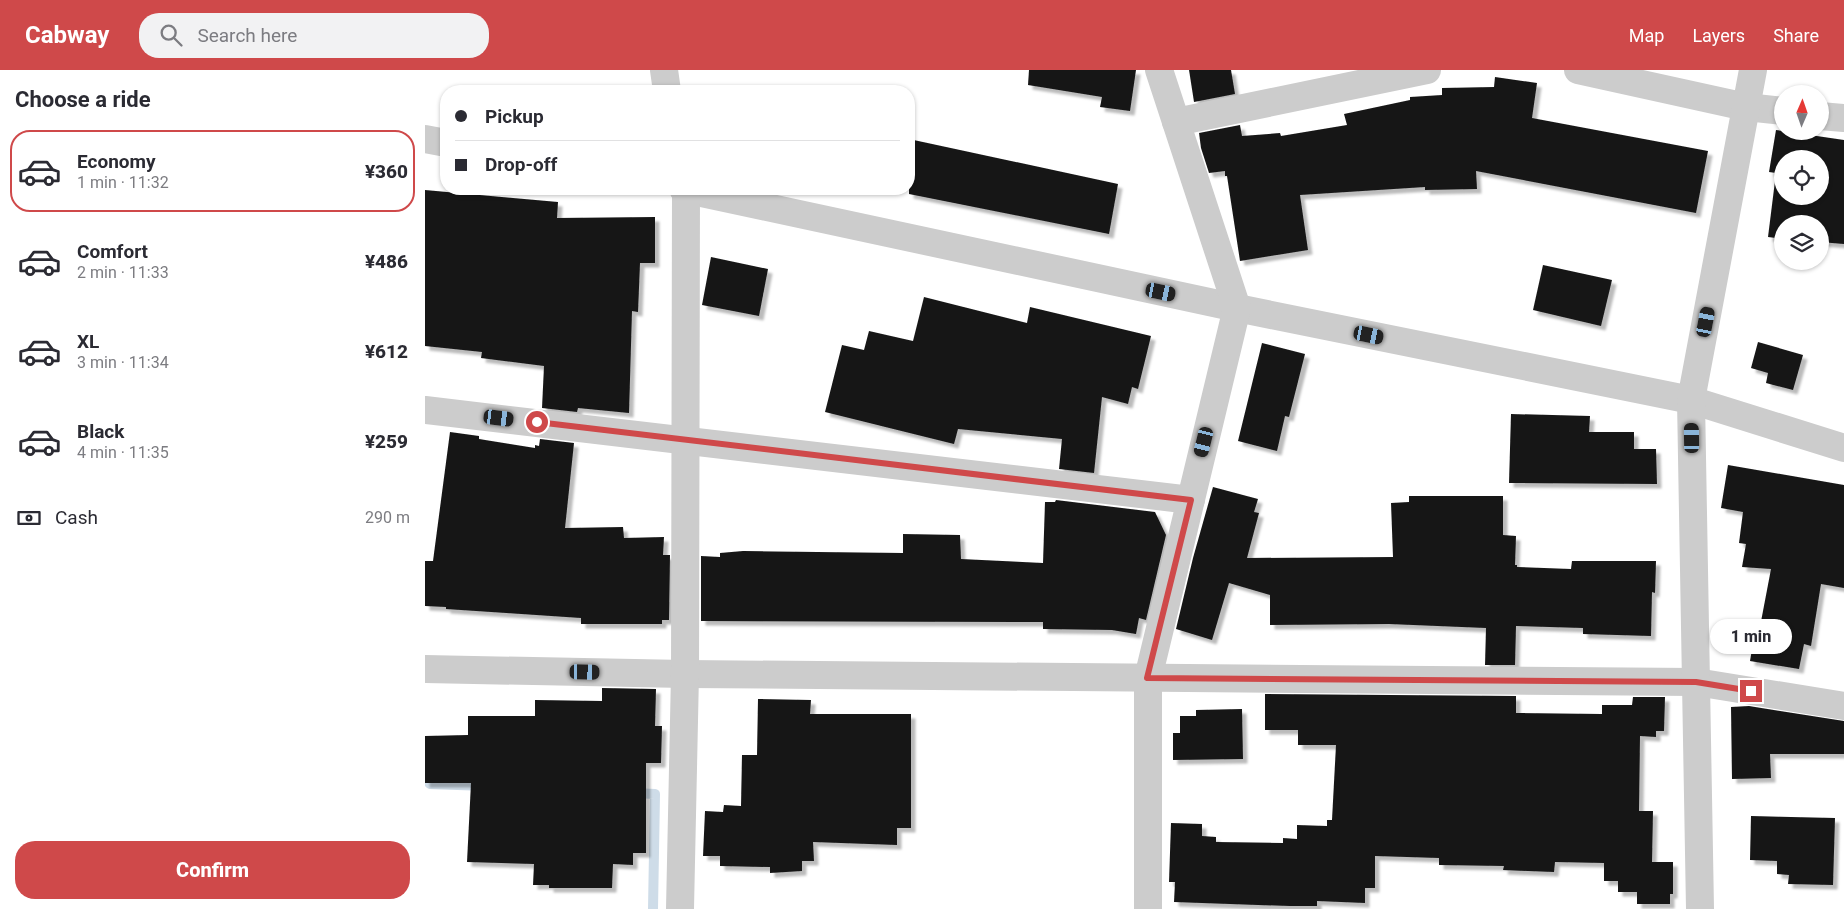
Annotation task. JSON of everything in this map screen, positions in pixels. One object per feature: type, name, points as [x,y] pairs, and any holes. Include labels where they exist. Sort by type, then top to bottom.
[{"type":"street","points":[[664,70],[666,85]]},
{"type":"street","points":[[1147,909],[1147,678],[1237,308],[1159,70]]},
{"type":"street","points":[[1176,122],[1427,70]]},
{"type":"street","points":[[1578,70],[1747,107],[1774,110]]},
{"type":"street","points":[[1700,909],[1691,400],[1753,70]]},
{"type":"street","points":[[1829,117],[1844,118]]},
{"type":"street","points":[[425,139],[440,142]]},
{"type":"street","points":[[680,909],[685,674],[685,195]]},
{"type":"street","points":[[713,195],[1237,308],[1691,400],[1844,448]]},
{"type":"street","points":[[425,410],[1191,500]]},
{"type":"street","points":[[425,669],[685,674],[1696,682],[1844,706]]},
{"type":"building","points":[[1029,70],[1136,70],[1130,111],[1100,107],[1102,97],[1028,85]]},
{"type":"building","points":[[1189,70],[1231,70],[1235,94],[1194,102]]},
{"type":"building","points":[[1495,77],[1537,83],[1532,118],[1708,151],[1696,213],[1476,171],[1477,189],[1425,190],[1425,187],[1300,195],[1308,250],[1240,261],[1227,176],[1225,176],[1225,171],[1209,173],[1201,148],[1199,133],[1240,125],[1242,136],[1280,133],[1281,136],[1347,125],[1344,114],[1410,100],[1410,97],[1442,95],[1442,88],[1494,87]]},
{"type":"building","points":[[1829,138],[1844,140],[1844,244],[1829,243],[1829,215],[1774,215],[1774,238],[1768,237],[1774,189],[1774,205],[1829,205],[1829,150],[1774,150],[1774,173],[1769,172],[1774,140],[1829,140]]},
{"type":"building","points":[[915,140],[1118,184],[1109,234],[914,195]]},
{"type":"building","points":[[425,190],[440,191],[440,195],[480,195],[558,202],[557,218],[655,217],[655,263],[640,263],[638,312],[632,311],[629,413],[578,408],[577,412],[542,408],[544,366],[481,358],[482,352],[425,346]]},
{"type":"building","points":[[711,257],[768,269],[759,316],[702,305]]},
{"type":"building","points":[[1543,265],[1612,280],[1601,326],[1533,310]]},
{"type":"building","points":[[924,297],[1027,323],[1030,307],[1151,336],[1138,389],[1132,387],[1128,404],[1102,397],[1094,473],[1059,469],[1062,439],[958,429],[954,444],[825,412],[842,345],[864,350],[869,331],[913,341]]},
{"type":"building","points":[[1758,342],[1803,355],[1793,390],[1766,383],[1768,373],[1751,368]]},
{"type":"building","points":[[1262,343],[1305,354],[1289,417],[1285,416],[1277,451],[1238,441]]},
{"type":"building","points":[[1511,414],[1590,416],[1589,432],[1634,432],[1634,449],[1656,449],[1657,484],[1509,483]]},
{"type":"building","points":[[450,432],[479,436],[479,439],[535,448],[535,445],[539,446],[540,439],[574,443],[565,528],[623,527],[624,538],[664,537],[663,555],[670,555],[669,620],[662,620],[662,624],[581,624],[581,618],[425,606],[425,561],[433,561]]},
{"type":"building","points":[[1728,465],[1844,485],[1844,588],[1821,584],[1811,646],[1804,644],[1799,669],[1750,661],[1755,631],[1759,632],[1771,569],[1742,567],[1746,544],[1739,543],[1743,512],[1721,508]]},
{"type":"building","points":[[1213,487],[1258,499],[1254,512],[1259,513],[1247,558],[1393,557],[1391,503],[1409,502],[1409,496],[1503,496],[1503,535],[1516,536],[1515,565],[1517,567],[1571,569],[1572,561],[1656,561],[1655,593],[1652,592],[1651,636],[1583,634],[1583,628],[1516,626],[1515,665],[1485,665],[1486,628],[1389,624],[1270,625],[1270,595],[1229,583],[1212,640],[1176,629]]},
{"type":"building","points":[[1056,500],[1155,512],[1166,535],[1146,620],[1139,618],[1136,634],[1112,630],[1043,629],[1043,622],[701,621],[701,556],[720,557],[720,553],[743,551],[903,553],[903,534],[960,535],[961,559],[1043,563],[1045,502],[1055,502]]},
{"type":"building","points":[[602,688],[656,689],[655,726],[662,726],[661,763],[646,763],[646,853],[633,853],[633,865],[613,864],[612,888],[549,888],[549,885],[533,885],[534,864],[467,862],[471,783],[425,783],[425,736],[468,735],[468,716],[535,716],[535,700],[602,701]]},
{"type":"building","points":[[1265,694],[1516,696],[1516,713],[1602,714],[1602,705],[1632,705],[1633,697],[1665,697],[1664,731],[1656,731],[1656,737],[1640,736],[1639,811],[1653,811],[1652,862],[1673,862],[1673,894],[1670,894],[1670,904],[1637,904],[1637,892],[1618,892],[1618,881],[1604,881],[1604,863],[1555,862],[1554,872],[1503,870],[1504,866],[1439,865],[1439,858],[1375,856],[1375,888],[1365,888],[1365,903],[1317,901],[1317,906],[1290,906],[1174,902],[1175,882],[1169,882],[1171,823],[1202,824],[1202,836],[1216,837],[1216,842],[1283,843],[1283,838],[1297,839],[1297,825],[1327,826],[1327,820],[1332,820],[1336,745],[1298,745],[1298,730],[1265,730]]},
{"type":"building","points":[[758,699],[811,700],[810,714],[911,714],[911,828],[897,828],[897,845],[813,842],[814,861],[802,861],[802,871],[770,873],[770,867],[720,866],[720,856],[703,856],[705,811],[723,812],[724,805],[741,806],[742,755],[757,755]]},
{"type":"building","points":[[1749,706],[1844,721],[1844,754],[1770,754],[1771,778],[1732,779],[1731,707]]},
{"type":"building","points":[[1242,709],[1243,759],[1173,760],[1173,733],[1180,733],[1180,716],[1196,716],[1196,710]]},
{"type":"building","points":[[1751,816],[1835,818],[1833,885],[1788,884],[1789,875],[1777,874],[1777,861],[1750,860]]},
{"type":"waterway","points":[[425,779],[430,784],[485,786]]},
{"type":"waterway","points":[[634,793],[655,794],[653,909]]},
{"type":"route","points":[[537,422],[1191,500],[1147,678],[1696,682],[1751,691]]}]
